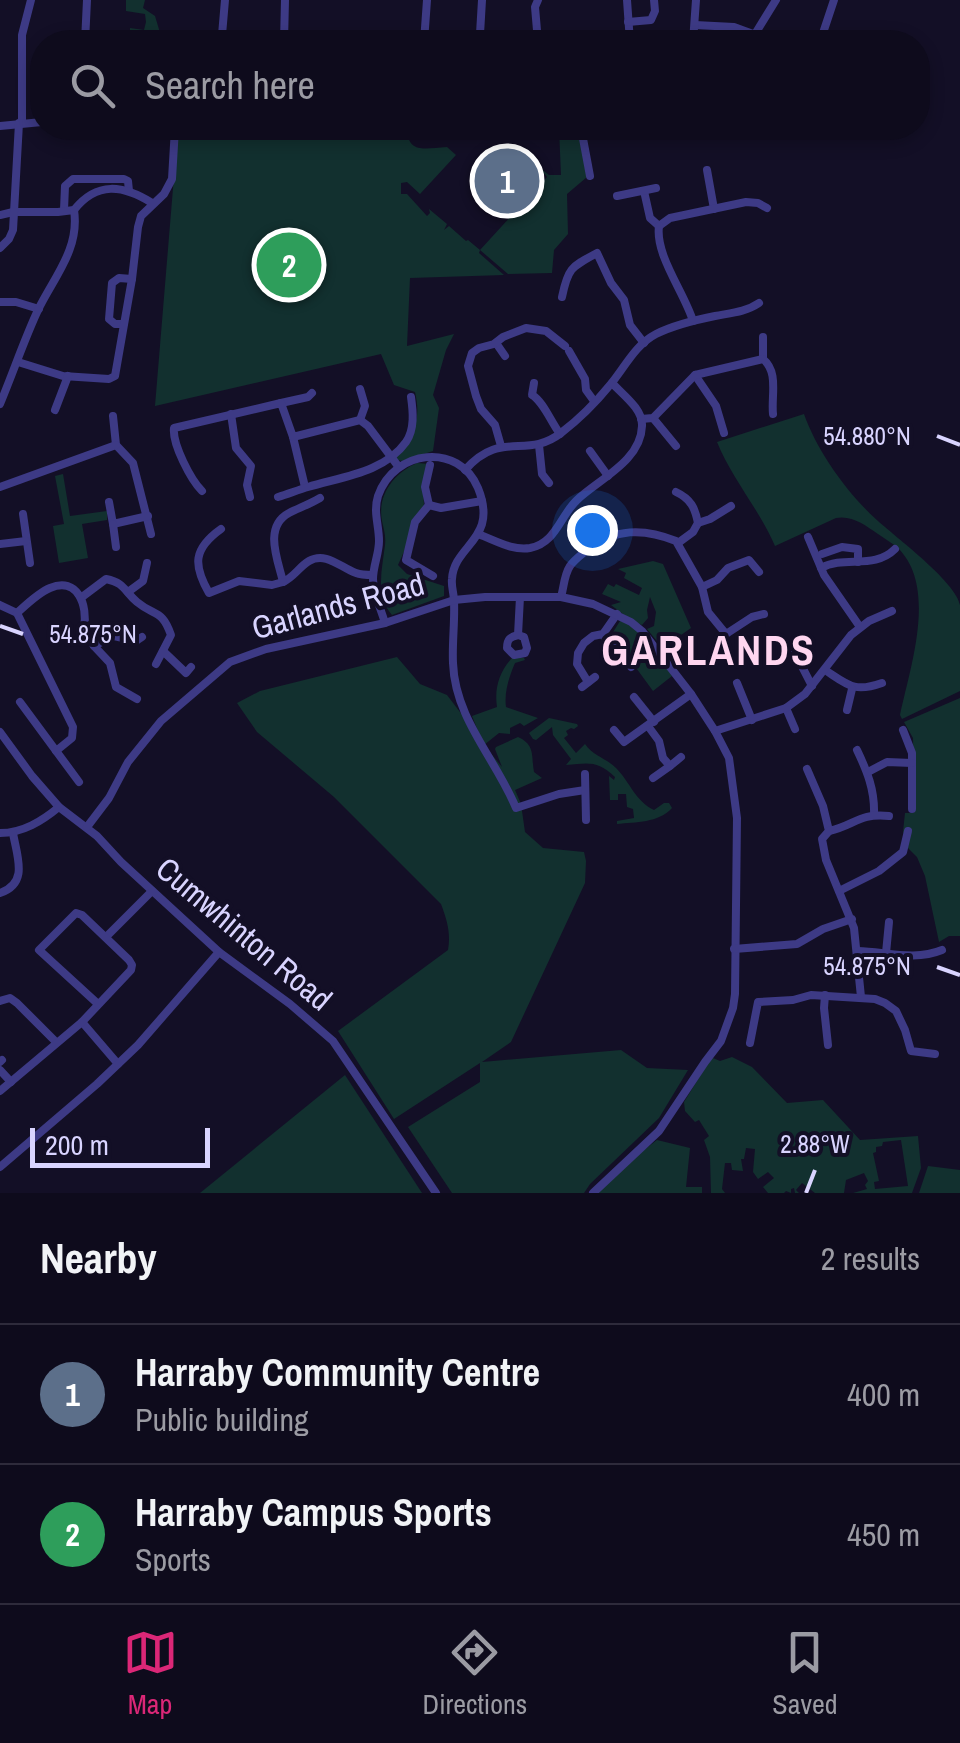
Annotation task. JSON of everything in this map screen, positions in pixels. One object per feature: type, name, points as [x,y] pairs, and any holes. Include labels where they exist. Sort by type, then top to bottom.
[{"type":"street","points":[[0,248],[10,239],[14,212],[22,36],[31,0]]},
{"type":"street","points":[[86,30],[87,0]]},
{"type":"street","points":[[222,30],[225,0]]},
{"type":"street","points":[[284,30],[285,0]]},
{"type":"street","points":[[425,30],[427,0]]},
{"type":"street","points":[[480,30],[482,0]]},
{"type":"street","points":[[537,30],[538,0]]},
{"type":"street","points":[[627,0],[629,30]]},
{"type":"street","points":[[628,22],[651,20],[654,0]]},
{"type":"street","points":[[694,30],[696,0]]},
{"type":"street","points":[[759,30],[776,0]]},
{"type":"street","points":[[824,30],[834,0]]},
{"type":"street","points":[[695,24],[738,30]]},
{"type":"street","points":[[0,126],[30,123]]},
{"type":"street","points":[[18,362],[68,376],[115,376],[138,227],[141,216],[164,194],[172,179],[174,140]]},
{"type":"street","points":[[583,140],[590,176]]},
{"type":"street","points":[[707,170],[714,210]]},
{"type":"street","points":[[64,210],[64,186],[73,179],[124,179],[129,191]]},
{"type":"street","points":[[617,196],[656,188]]},
{"type":"street","points":[[0,404],[39,308],[67,260],[75,232],[74,210],[98,189],[129,191],[152,203]]},
{"type":"street","points":[[644,191],[650,218],[659,226]]},
{"type":"street","points":[[693,321],[661,251],[659,226],[667,218],[751,202],[767,208]]},
{"type":"street","points":[[0,215],[74,210]]},
{"type":"street","points":[[591,242],[624,300],[630,325],[644,343]]},
{"type":"street","points":[[562,296],[566,274],[572,266],[597,254]]},
{"type":"street","points":[[123,324],[109,319],[110,288],[119,278],[132,279]]},
{"type":"street","points":[[0,302],[39,308]]},
{"type":"street","points":[[465,470],[476,457],[501,446],[539,445],[560,434],[612,383],[644,343],[658,333],[759,303]]},
{"type":"street","points":[[501,446],[496,425],[481,409],[469,371],[470,356],[479,348],[520,329],[546,331],[567,349],[594,401]]},
{"type":"street","points":[[764,337],[764,358],[773,374],[774,414]]},
{"type":"street","points":[[496,343],[506,356]]},
{"type":"street","points":[[641,419],[653,418],[695,375],[764,358]]},
{"type":"street","points":[[695,375],[716,406],[724,433]]},
{"type":"street","points":[[56,410],[68,376]]},
{"type":"street","points":[[478,534],[516,549],[545,543],[577,500],[634,450],[642,430],[641,414],[612,383]]},
{"type":"street","points":[[532,395],[534,384]]},
{"type":"street","points":[[360,389],[365,406],[360,420]]},
{"type":"street","points":[[202,492],[189,475],[172,437],[174,428],[312,393]]},
{"type":"street","points":[[521,393],[541,401],[560,434]]},
{"type":"street","points":[[278,496],[365,472],[390,456],[406,442],[412,424],[411,396]]},
{"type":"street","points":[[465,400],[476,396]]},
{"type":"street","points":[[281,403],[306,487]]},
{"type":"street","points":[[231,414],[236,448],[251,466],[247,485],[250,497]]},
{"type":"street","points":[[114,416],[116,445],[133,463],[151,534]]},
{"type":"street","points":[[653,418],[676,446]]},
{"type":"street","points":[[293,438],[360,420]]},
{"type":"street","points":[[360,420],[398,466]]},
{"type":"street","points":[[0,488],[116,445]]},
{"type":"street","points":[[539,445],[544,482]]},
{"type":"street","points":[[590,451],[608,476]]},
{"type":"street","points":[[385,623],[373,576],[380,542],[376,504],[382,487],[398,466],[420,458],[452,462],[477,484],[483,520],[454,568],[451,582],[458,700],[516,808],[585,790]]},
{"type":"street","points":[[429,505],[425,487],[430,465]]},
{"type":"street","points":[[676,492],[690,494],[698,523],[678,543]]},
{"type":"street","points":[[283,582],[274,547],[275,525],[286,514],[320,498]]},
{"type":"street","points":[[429,505],[441,508],[482,501]]},
{"type":"street","points":[[109,502],[116,547]]},
{"type":"street","points":[[429,505],[415,522],[406,560],[433,576]]},
{"type":"street","points":[[698,523],[730,506]]},
{"type":"street","points":[[23,514],[30,563]]},
{"type":"street","points":[[114,524],[148,516]]},
{"type":"street","points":[[214,603],[199,572],[198,557],[203,545],[221,529]]},
{"type":"street","points":[[562,597],[571,564],[600,540],[619,532],[644,531],[678,543],[702,586],[708,612],[726,634],[764,614]]},
{"type":"street","points":[[808,537],[820,568],[860,627]]},
{"type":"street","points":[[0,544],[26,541]]},
{"type":"street","points":[[841,547],[841,560]]},
{"type":"street","points":[[822,554],[841,547],[858,549],[858,562]]},
{"type":"street","points":[[820,568],[841,560],[884,558],[895,549]]},
{"type":"street","points":[[209,593],[239,580],[283,582],[318,558],[373,576]]},
{"type":"street","points":[[702,586],[717,580],[728,568],[749,560],[759,572]]},
{"type":"street","points":[[128,592],[143,581],[147,563]]},
{"type":"street","points":[[82,597],[106,580],[119,582],[138,603],[160,614],[170,635],[156,664]]},
{"type":"street","points":[[16,612],[60,584],[73,588],[82,597],[84,628],[110,663],[116,686],[136,699]]},
{"type":"street","points":[[518,635],[520,597]]},
{"type":"street","name":"Garlands Road","points":[[86,827],[109,798],[128,762],[161,721],[230,662],[266,649],[385,623],[454,600],[562,597],[617,614]]},
{"type":"street","points":[[0,606],[16,612],[72,727],[72,738],[56,751]]},
{"type":"street","points":[[715,731],[786,708],[812,686],[860,627],[892,611]]},
{"type":"street","points":[[588,682],[578,668],[578,653],[587,640],[603,634],[617,614],[642,631],[691,694],[730,758],[737,814],[735,994],[730,1018],[721,1041],[660,1131],[593,1193]]},
{"type":"street","points":[[603,634],[619,648],[631,667]]},
{"type":"street","points":[[94,646],[114,636],[136,641],[142,637]]},
{"type":"street","points":[[162,651],[186,673],[191,667]]},
{"type":"street","points":[[795,653],[812,686]]},
{"type":"street","points":[[824,670],[852,688],[869,688],[882,682]]},
{"type":"street","points":[[737,683],[752,720]]},
{"type":"street","points":[[847,710],[852,688]]},
{"type":"street","points":[[614,730],[624,742],[691,694]]},
{"type":"street","points":[[634,697],[659,741],[662,758],[670,766]]},
{"type":"street","points":[[20,702],[79,782]]},
{"type":"street","points":[[786,708],[795,729]]},
{"type":"street","points":[[903,730],[912,752],[912,809]]},
{"type":"street","name":"Cumwhinton Road","points":[[0,732],[32,776],[75,821],[86,827],[218,952],[333,1041],[436,1193]]},
{"type":"street","points":[[857,750],[875,798],[874,814]]},
{"type":"street","points":[[652,778],[681,757]]},
{"type":"street","points":[[868,772],[887,762],[912,764]]},
{"type":"street","points":[[807,769],[829,831]]},
{"type":"street","points":[[585,774],[586,820]]},
{"type":"street","points":[[0,834],[13,833],[43,820],[59,806]]},
{"type":"street","points":[[861,997],[852,919],[826,860],[822,839],[829,831],[860,818],[874,814],[889,816]]},
{"type":"street","points":[[840,891],[879,871],[902,852],[908,831]]},
{"type":"street","points":[[0,893],[16,884],[20,870],[13,833]]},
{"type":"street","points":[[106,937],[152,891]]},
{"type":"street","points":[[0,1091],[82,1022],[131,970],[132,964],[106,937],[76,913],[39,950],[98,1004]]},
{"type":"street","points":[[734,949],[790,946],[852,919]]},
{"type":"street","points":[[886,953],[890,922]]},
{"type":"street","points":[[858,951],[929,956],[942,950]]},
{"type":"street","points":[[0,1166],[118,1064],[218,952]]},
{"type":"street","points":[[750,1043],[758,1002],[811,995],[861,997],[885,1002],[896,1012],[911,1051],[934,1054]]},
{"type":"street","points":[[825,996],[828,1045]]},
{"type":"street","points":[[0,1000],[10,998],[18,1003],[56,1042]]},
{"type":"street","points":[[82,1022],[118,1064]]},
{"type":"street","points":[[1,1064],[11,1082]]},
{"type":"green space","points":[[126,0],[145,0],[143,8],[155,16],[159,30],[144,30],[145,14],[126,11]]},
{"type":"green space","points":[[177,140],[410,140],[425,149],[447,147],[456,155],[420,194],[407,182],[401,183],[401,194],[407,194],[427,216],[429,209],[447,224],[444,230],[449,226],[468,240],[504,275],[410,278],[407,346],[454,334],[433,395],[439,408],[433,451],[402,461],[394,455],[414,427],[417,403],[415,392],[394,385],[381,354],[155,406]]},
{"type":"green space","points":[[560,140],[580,140],[587,177],[567,194],[568,234],[554,250],[552,273],[508,274],[480,250],[547,177],[538,166],[549,175],[561,175]]},
{"type":"green space","points":[[804,414],[818,445],[849,490],[939,575],[960,605],[960,691],[902,719],[918,628],[917,584],[910,565],[893,544],[847,518],[836,518],[775,546],[717,442]]},
{"type":"green space","points":[[417,463],[429,464],[423,486],[424,507],[398,565],[407,574],[444,586],[444,596],[392,615],[382,591],[382,502],[394,479]]},
{"type":"green space","points":[[63,474],[70,516],[107,511],[107,520],[82,524],[88,558],[59,563],[53,526],[64,524],[55,476]]},
{"type":"green space","points":[[653,561],[663,564],[691,628],[661,646],[647,629],[654,626],[656,612],[650,597],[648,618],[642,625],[611,605],[621,602],[602,594],[608,584],[616,584],[639,595],[642,588],[624,578],[626,573],[618,569]]},
{"type":"green space","points":[[620,621],[644,636],[672,676],[653,691],[625,648],[611,640]]},
{"type":"green space","points":[[514,656],[525,660],[515,663],[506,690],[506,707],[538,718],[510,728],[510,734],[499,733],[484,745],[502,767],[496,747],[518,737],[528,744],[534,772],[542,778],[515,790],[525,832],[543,848],[584,852],[585,883],[511,1042],[482,1062],[621,1050],[647,1068],[688,1070],[659,1118],[584,1193],[452,1193],[408,1127],[480,1082],[480,1063],[394,1119],[338,1031],[448,950],[448,927],[441,904],[334,797],[257,732],[237,703],[260,691],[397,657],[420,684],[447,695],[482,741],[472,716],[497,707],[499,679]]},
{"type":"green space","points":[[960,698],[960,936],[949,936],[939,942],[925,876],[903,832],[905,813],[914,813],[913,738],[904,722]]},
{"type":"green space","points":[[549,718],[577,724],[566,731],[568,735],[564,738],[576,753],[585,744],[616,768],[647,806],[654,810],[669,803],[672,808],[653,819],[617,824],[634,818],[633,809],[627,807],[626,794],[610,800],[609,776],[614,780],[615,777],[592,764],[566,765],[571,759],[553,735],[552,727],[536,740],[529,733]]},
{"type":"green space","points":[[732,1057],[752,1067],[787,1103],[823,1100],[860,1140],[918,1136],[921,1168],[912,1193],[853,1193],[867,1189],[864,1173],[846,1180],[844,1193],[815,1193],[802,1183],[796,1190],[799,1193],[795,1193],[794,1188],[791,1193],[768,1193],[763,1187],[774,1178],[768,1172],[758,1179],[753,1172],[755,1149],[746,1148],[741,1159],[743,1171],[732,1170],[731,1163],[725,1163],[725,1193],[711,1193],[710,1157],[704,1140],[709,1136],[699,1120],[695,1122],[685,1111],[684,1102],[710,1060]],"holes":[[[901,1140],[908,1186],[875,1189],[874,1182],[879,1181],[873,1153],[883,1142]]]},
{"type":"green space","points":[[345,1075],[422,1193],[200,1193]]},
{"type":"green space","points":[[657,1140],[690,1148],[686,1187],[702,1187],[702,1193],[597,1193],[622,1167]]},
{"type":"green space","points":[[928,1166],[960,1170],[960,1193],[919,1193]]},
{"type":"place","name":"Harraby Community Centre","points":[[507,181]]},
{"type":"place","name":"Harraby Campus Sports","points":[[289,265]]},
{"type":"district","name":"GARLANDS","points":[[709,650]]}]
